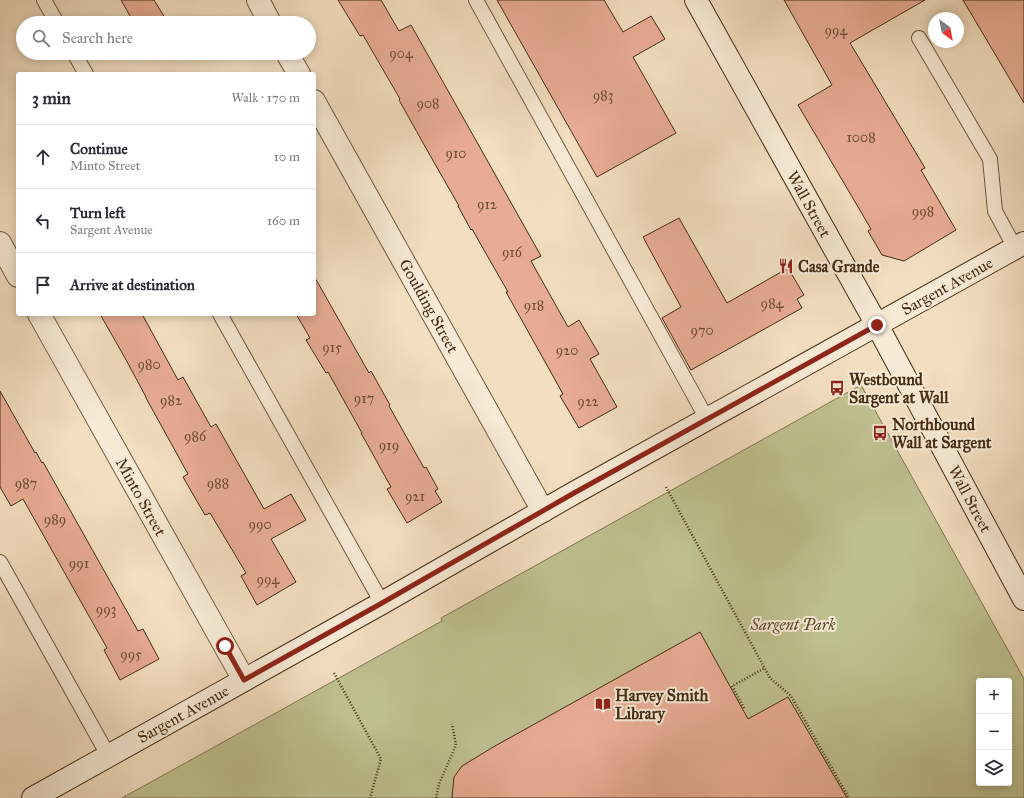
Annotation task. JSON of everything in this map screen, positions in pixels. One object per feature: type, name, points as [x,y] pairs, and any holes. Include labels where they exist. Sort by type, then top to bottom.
[{"type":"main road","points":[[258,0],[266,16]]},
{"type":"main road","name":"Wall Street","points":[[696,0],[877,325],[1024,600]]},
{"type":"main road","points":[[291,60],[298,72]]},
{"type":"main road","name":"Goulding Street","points":[[316,105],[544,511]]},
{"type":"main road","points":[[0,243],[16,272]]},
{"type":"main road","name":"Sargent Avenue","points":[[33,798],[1019,245]]},
{"type":"main road","name":"Minto Street","points":[[40,316],[244,680]]},
{"type":"lane","points":[[44,0],[53,16]]},
{"type":"lane","points":[[476,0],[707,419]]},
{"type":"lane","points":[[919,38],[990,159],[995,210],[1019,245]]},
{"type":"lane","points":[[78,60],[85,72]]},
{"type":"lane","points":[[221,316],[382,603]]},
{"type":"lane","points":[[0,562],[108,756]]},
{"type":"path","points":[[666,486],[770,678],[792,696],[849,798]]},
{"type":"path","points":[[744,708],[732,686],[765,668]]},
{"type":"path","points":[[334,673],[381,759],[370,798]]},
{"type":"path","points":[[436,798],[439,784],[456,745],[452,724]]},
{"type":"green space","name":"Sargent Park","points":[[861,385],[1024,679],[1024,798],[122,798],[442,621],[441,618]]},
{"type":"building","points":[[121,0],[154,0],[164,16],[130,16]]},
{"type":"building","points":[[338,0],[381,0],[399,31],[411,25],[541,256],[531,261],[568,327],[579,320],[599,354],[590,359],[617,407],[579,428],[560,396],[563,394],[506,292],[508,292],[472,229],[471,230],[399,100],[400,99],[363,35],[360,36]]},
{"type":"building","points":[[497,0],[604,0],[623,32],[651,16],[665,39],[633,57],[676,133],[597,177]]},
{"type":"building","points":[[784,0],[925,0],[850,43],[925,168],[921,170],[956,230],[904,261],[882,255],[868,231],[871,229],[798,105],[832,85]]},
{"type":"building","points":[[963,0],[1024,0],[1024,103]]},
{"type":"building","points":[[679,218],[727,303],[788,268],[804,295],[797,299],[802,308],[691,370],[662,318],[681,307],[643,237]]},
{"type":"building","points":[[316,280],[369,373],[371,371],[424,468],[426,467],[438,489],[435,491],[442,502],[407,523],[387,489],[391,487],[362,433],[328,372],[326,373],[306,340],[310,338],[297,316],[316,316]]},
{"type":"building","points":[[101,316],[143,316],[178,380],[183,377],[211,427],[216,424],[264,509],[291,494],[306,520],[271,539],[296,582],[257,605],[241,576],[246,573],[210,513],[205,515],[183,477],[188,474]]},
{"type":"building","points":[[0,391],[35,453],[36,452],[42,463],[43,462],[138,631],[143,629],[159,659],[120,680],[104,650],[107,648],[23,499],[11,506],[0,487]]},
{"type":"building","points":[[700,632],[748,719],[788,697],[847,798],[452,798],[454,777],[462,766],[495,746]]},
{"type":"place","name":"Casa Grande","points":[[786,266]]},
{"type":"place","name":"Westbound Sargent at Wall","points":[[837,388]]},
{"type":"place","name":"Northbound Wall at Sargent","points":[[880,433]]},
{"type":"place","name":"Harvey Smith Library","points":[[603,704]]},
{"type":"route","points":[[225,646],[244,680],[574,493],[877,325]]}]
